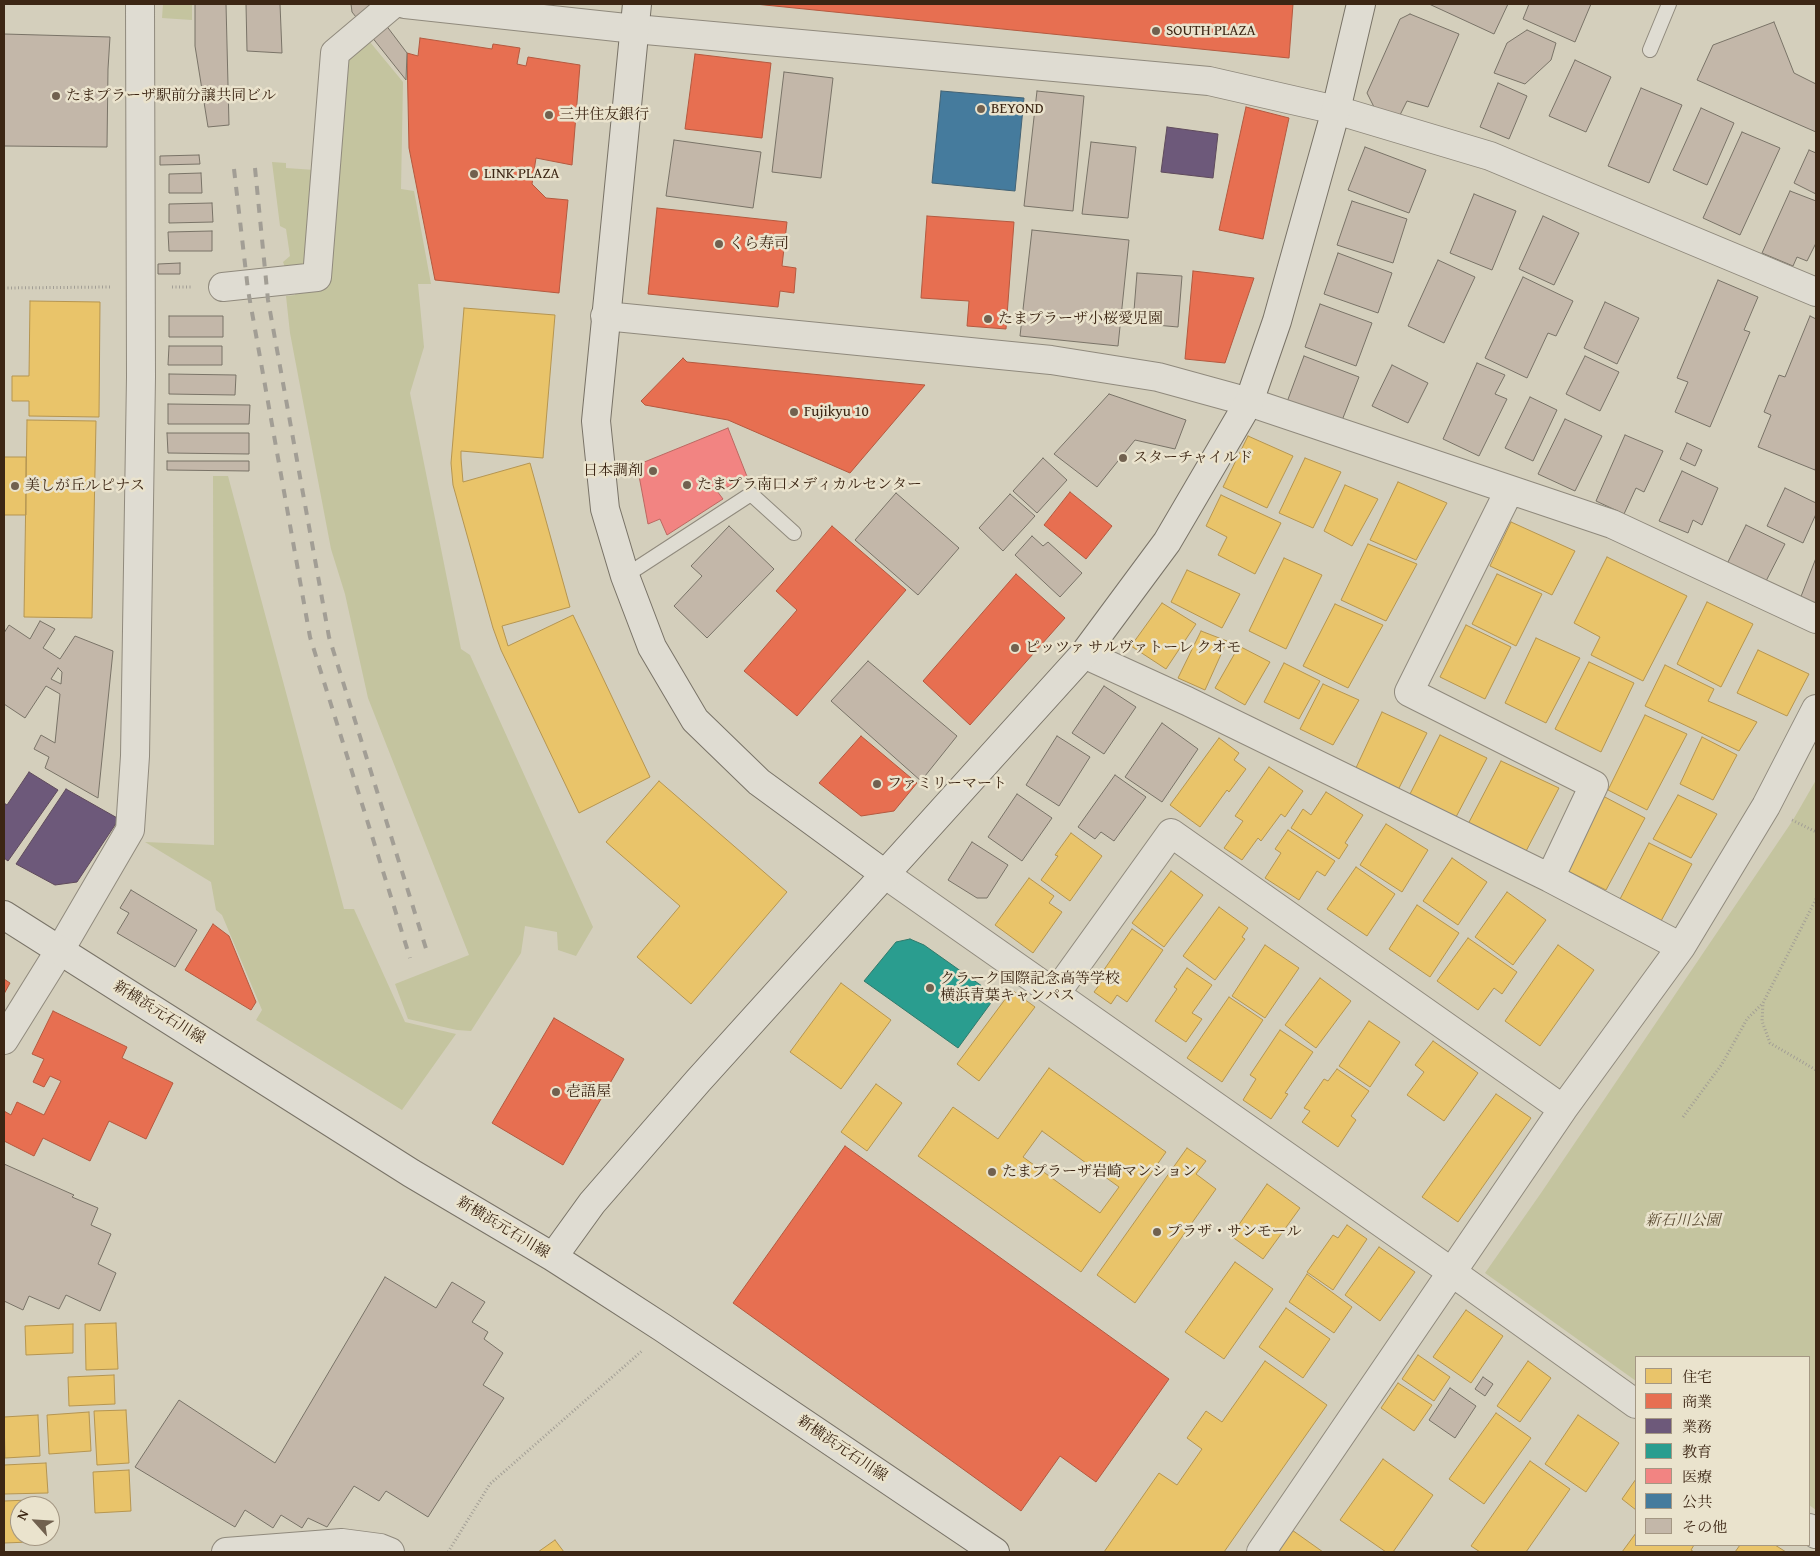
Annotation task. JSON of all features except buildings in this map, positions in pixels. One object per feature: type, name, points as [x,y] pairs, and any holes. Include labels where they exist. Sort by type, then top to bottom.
[{"type":"street","points":[[4,1040],[60,950],[130,830],[135,756],[153,287],[140,4]]},
{"type":"street","points":[[223,287],[317,277],[335,53],[393,4]]},
{"type":"street","points":[[406,4],[636,16],[1209,81],[1336,110],[1490,156],[1816,292]]},
{"type":"street","points":[[553,1257],[592,1203],[698,1081],[1084,654],[1167,542],[1249,402],[1277,321],[1336,110],[1361,4]]},
{"type":"street","points":[[636,16],[596,421],[605,509],[625,576],[652,647],[695,720],[759,782],[886,875],[1453,1272],[1635,1403]]},
{"type":"street","points":[[605,316],[1050,360],[1158,377],[1249,402],[1612,524],[1816,619]]},
{"type":"street","points":[[1509,490],[1409,692],[1594,785],[1550,878]]},
{"type":"street","points":[[1084,654],[1188,701],[1550,878],[1681,947]]},
{"type":"street","points":[[1261,1552],[1563,1110],[1681,947],[1766,806],[1816,708]]},
{"type":"street","points":[[1056,993],[1171,833],[1563,1110]]},
{"type":"street","name":"新横浜元石川線","points":[[4,915],[411,1173],[553,1257],[671,1333],[994,1552]]},
{"type":"street","points":[[226,1552],[342,1543],[380,1548],[390,1552]]},
{"type":"lane","points":[[1650,50],[1669,4]]},
{"type":"lane","points":[[625,576],[751,494],[794,533]]},
{"type":"path","points":[[4,288],[223,287]]},
{"type":"path","points":[[1683,1117],[1722,1064],[1747,1019],[1763,1003],[1816,899]]},
{"type":"path","points":[[1763,1003],[1762,1021],[1770,1043],[1816,1070]]},
{"type":"path","points":[[448,1552],[490,1484],[643,1350]]},
{"type":"green space","points":[[163,4],[192,4],[192,20],[162,18]]},
{"type":"green space","points":[[365,36],[403,82],[401,189],[414,191],[431,284],[418,284],[424,347],[410,393],[461,649],[470,655],[593,927],[576,956],[558,950],[557,932],[525,926],[521,953],[471,1031],[457,1030],[408,1019],[395,984],[469,955],[368,698],[345,594],[331,549],[290,333],[286,296],[295,295],[294,291],[322,285],[341,56]]},
{"type":"green space","points":[[272,162],[286,163],[286,168],[315,170],[305,266],[285,267],[283,262],[290,256],[286,229],[280,226]]},
{"type":"green space","points":[[213,476],[228,476],[344,909],[354,909],[405,1022],[456,1034],[402,1110],[256,1020],[262,1010],[222,915],[216,910],[211,882],[145,842],[214,845]]},
{"type":"green space","name":"新石川公園","points":[[1816,780],[1816,1510],[1810,1506],[1810,1356],[1635,1356],[1635,1380],[1485,1273],[1793,820]]},
{"type":"railway","points":[[255,168],[268,300],[329,637],[428,955]]},
{"type":"railway","points":[[234,169],[248,290],[310,637],[410,958]]},
{"type":"place","name":"SOUTH PLAZA","points":[[1156,31]]},
{"type":"place","name":"たまプラーザ駅前分譲共同ビル","points":[[56,96]]},
{"type":"place","name":"BEYOND","points":[[981,109]]},
{"type":"place","name":"三井住友銀行","points":[[549,115]]},
{"type":"place","name":"LINK PLAZA","points":[[474,174]]},
{"type":"place","name":"くら寿司","points":[[719,244]]},
{"type":"place","name":"たまプラーザ小桜愛児園","points":[[988,319]]},
{"type":"place","name":"Fujikyu 10","points":[[794,412]]},
{"type":"place","name":"スターチャイルド","points":[[1123,458]]},
{"type":"place","name":"日本調剤","points":[[653,471]]},
{"type":"place","name":"たまプラ南口メディカルセンター","points":[[687,485]]},
{"type":"place","name":"美しが丘ルピナス","points":[[15,486]]},
{"type":"place","name":"ピッツァ サルヴァトーレ クオモ","points":[[1015,648]]},
{"type":"place","name":"ファミリーマート","points":[[877,784]]},
{"type":"place","name":"クラーク国際記念高等学校 横浜青葉キャンパス","points":[[930,988]]},
{"type":"place","name":"壱語屋","points":[[556,1092]]},
{"type":"place","name":"たまプラーザ岩崎マンション","points":[[992,1172]]},
{"type":"place","name":"プラザ・サンモール","points":[[1157,1232]]}]
